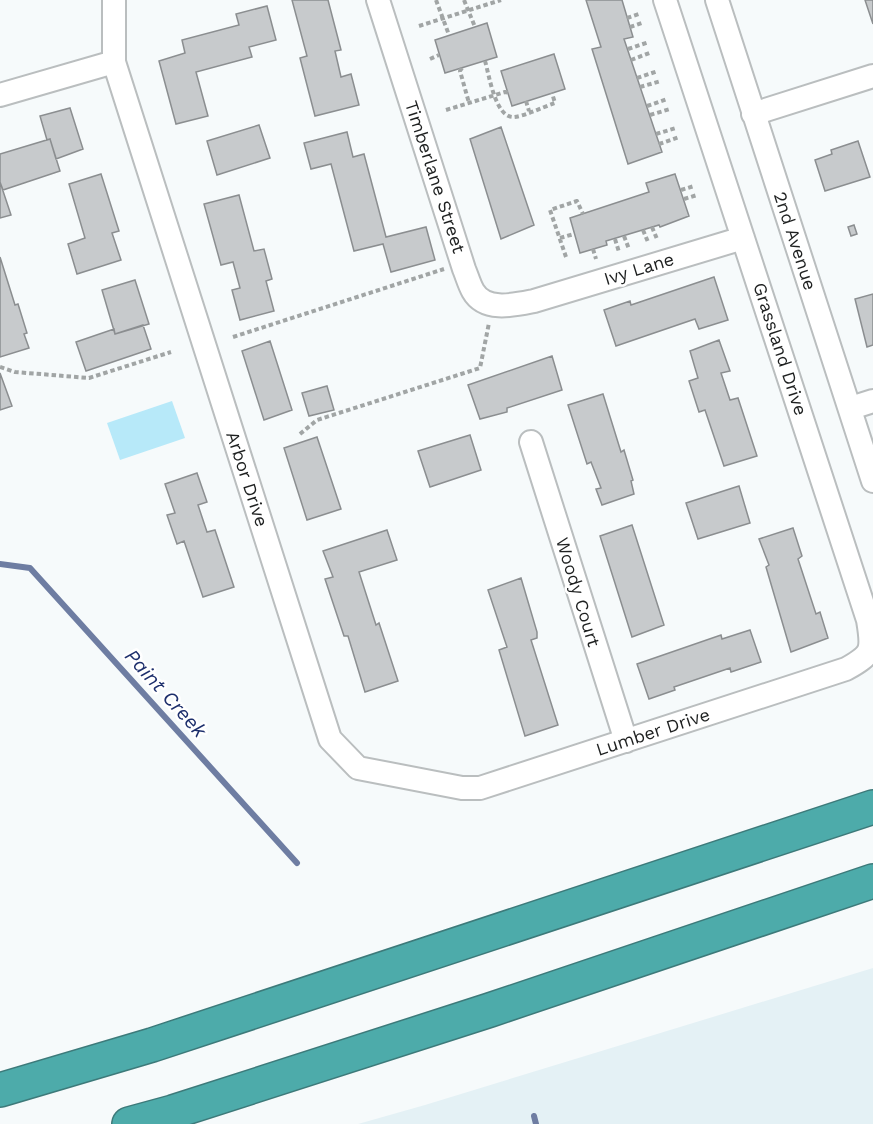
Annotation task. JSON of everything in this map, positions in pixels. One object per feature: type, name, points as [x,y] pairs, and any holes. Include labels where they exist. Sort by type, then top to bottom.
[{"type":"highway","points":[[0,1090],[152,1045],[873,807]]},
{"type":"highway","points":[[129,1124],[479,1014],[873,881]]},
{"type":"street","name":"Arbor Drive","points":[[114,0],[114,62],[330,739],[358,768],[462,788],[480,788]]},
{"type":"street","name":"Timberlane Street","points":[[378,0],[462,263],[474,293],[488,304],[512,305],[534,301]]},
{"type":"street","name":"Grassland Drive","points":[[665,0],[868,620],[872,643],[866,658],[846,669],[826,676]]},
{"type":"street","name":"2nd Avenue","points":[[717,0],[873,481]]},
{"type":"street","points":[[0,95],[114,62]]},
{"type":"street","points":[[753,114],[873,76]]},
{"type":"street","name":"Ivy Lane","points":[[534,301],[743,238]]},
{"type":"street","points":[[851,408],[873,401]]},
{"type":"street","name":"Woody Court","points":[[531,442],[626,741]]},
{"type":"street","name":"Lumber Drive","points":[[480,788],[826,676]]},
{"type":"path","points":[[436,0],[449,35]]},
{"type":"path","points":[[464,0],[475,27]]},
{"type":"path","points":[[419,26],[501,0]]},
{"type":"path","points":[[627,18],[639,14]]},
{"type":"path","points":[[630,27],[642,23]]},
{"type":"path","points":[[628,49],[648,42]]},
{"type":"path","points":[[631,60],[652,52]]},
{"type":"path","points":[[430,58],[439,55]]},
{"type":"path","points":[[485,61],[493,96],[504,114],[512,117],[555,103],[552,93]]},
{"type":"path","points":[[462,68],[459,71],[469,103]]},
{"type":"path","points":[[637,78],[658,71]]},
{"type":"path","points":[[640,87],[661,81]]},
{"type":"path","points":[[446,110],[508,93]]},
{"type":"path","points":[[646,106],[667,99]]},
{"type":"path","points":[[526,101],[529,111]]},
{"type":"path","points":[[650,115],[670,109]]},
{"type":"path","points":[[656,134],[676,128]]},
{"type":"path","points":[[659,144],[679,137]]},
{"type":"path","points":[[681,190],[694,186]]},
{"type":"path","points":[[684,199],[697,195]]},
{"type":"path","points":[[566,257],[550,210],[577,201],[583,214]]},
{"type":"path","points":[[652,227],[657,239]]},
{"type":"path","points":[[643,230],[648,243]]},
{"type":"path","points":[[560,238],[574,234]]},
{"type":"path","points":[[624,236],[629,249]]},
{"type":"path","points":[[615,239],[619,252]]},
{"type":"path","points":[[593,249],[597,259]]},
{"type":"path","points":[[233,337],[448,268]]},
{"type":"path","points":[[300,434],[317,420],[480,368],[490,318]]},
{"type":"path","points":[[0,367],[15,372],[89,378],[171,352]]},
{"type":"shaded area","points":[[172,401],[185,438],[120,460],[107,423]]},
{"type":"shaded area","points":[[873,968],[873,1124],[358,1124],[425,1105]]},
{"type":"building","points":[[292,0],[328,0],[341,50],[335,51],[341,77],[351,74],[359,105],[315,116],[300,58],[307,56]]},
{"type":"building","points":[[586,0],[622,0],[633,37],[624,39],[662,152],[628,164],[592,49],[601,47]]},
{"type":"building","points":[[865,0],[873,0],[873,24]]},
{"type":"building","points":[[267,6],[276,40],[249,47],[252,57],[196,72],[208,116],[176,124],[159,61],[185,53],[182,40],[239,25],[236,14]]},
{"type":"building","points":[[487,23],[497,57],[445,73],[435,40]]},
{"type":"building","points":[[554,54],[565,89],[512,106],[501,71]]},
{"type":"building","points":[[70,108],[83,149],[56,159],[50,139],[47,140],[40,116]]},
{"type":"building","points":[[259,125],[270,158],[217,175],[207,141]]},
{"type":"building","points":[[501,127],[534,225],[501,239],[470,139]]},
{"type":"building","points":[[347,132],[353,157],[364,154],[386,237],[426,227],[435,260],[391,272],[383,244],[354,251],[331,164],[311,169],[304,143]]},
{"type":"building","points":[[50,139],[60,171],[3,190],[0,182],[0,154]]},
{"type":"building","points":[[858,141],[870,177],[825,191],[815,160],[832,154],[831,150]]},
{"type":"building","points":[[101,174],[119,231],[112,233],[121,260],[77,274],[68,244],[85,238],[69,184]]},
{"type":"building","points":[[675,174],[689,216],[660,227],[659,225],[606,241],[607,245],[580,253],[570,218],[649,192],[646,183]]},
{"type":"building","points":[[0,182],[11,215],[0,218]]},
{"type":"building","points":[[239,195],[254,251],[264,249],[272,279],[266,281],[274,311],[240,320],[232,290],[240,288],[233,262],[221,265],[204,204]]},
{"type":"building","points":[[854,225],[857,234],[851,236],[848,227]]},
{"type":"building","points":[[0,257],[15,305],[18,304],[29,348],[0,357]]},
{"type":"building","points":[[714,277],[728,320],[699,329],[695,319],[616,346],[604,310],[630,301],[631,305]]},
{"type":"building","points":[[135,280],[149,324],[115,334],[102,290]]},
{"type":"building","points":[[873,294],[873,345],[867,347],[855,299]]},
{"type":"building","points":[[143,325],[151,349],[86,371],[76,342],[114,329],[115,334]]},
{"type":"building","points":[[719,340],[730,371],[721,373],[730,400],[738,398],[757,456],[724,466],[705,410],[699,412],[689,381],[698,378],[690,351]]},
{"type":"building","points":[[270,341],[292,410],[264,420],[242,351]]},
{"type":"building","points":[[552,356],[562,390],[507,408],[507,412],[480,419],[468,385]]},
{"type":"building","points":[[0,373],[12,406],[0,410]]},
{"type":"building","points":[[327,386],[334,410],[309,416],[302,393]]},
{"type":"building","points":[[603,394],[621,452],[624,450],[633,480],[631,481],[634,494],[602,505],[596,489],[601,488],[591,462],[587,464],[568,405]]},
{"type":"building","points":[[470,435],[481,470],[430,487],[418,451]]},
{"type":"building","points":[[317,437],[341,509],[307,520],[284,448]]},
{"type":"building","points":[[197,473],[207,502],[198,505],[207,532],[215,530],[234,587],[203,597],[184,541],[177,544],[167,515],[175,513],[165,484]]},
{"type":"building","points":[[739,486],[750,523],[698,539],[686,503]]},
{"type":"building","points":[[632,525],[664,625],[632,637],[600,536]]},
{"type":"building","points":[[793,528],[802,556],[798,559],[816,614],[820,612],[828,638],[791,652],[766,567],[769,565],[759,539]]},
{"type":"building","points":[[387,530],[397,560],[359,572],[376,625],[379,623],[398,681],[365,692],[348,636],[344,636],[325,579],[333,577],[323,551]]},
{"type":"building","points":[[521,578],[537,632],[537,638],[531,640],[558,725],[525,736],[499,650],[507,647],[488,590]]},
{"type":"building","points":[[750,630],[761,662],[731,672],[730,668],[674,687],[675,690],[649,699],[637,664],[721,635],[722,639]]},
{"type":"waterway","name":"Paint Creek","points":[[0,564],[30,568],[297,863]]},
{"type":"waterway","name":"Paint Creek","points":[[534,1116],[536,1124]]}]
